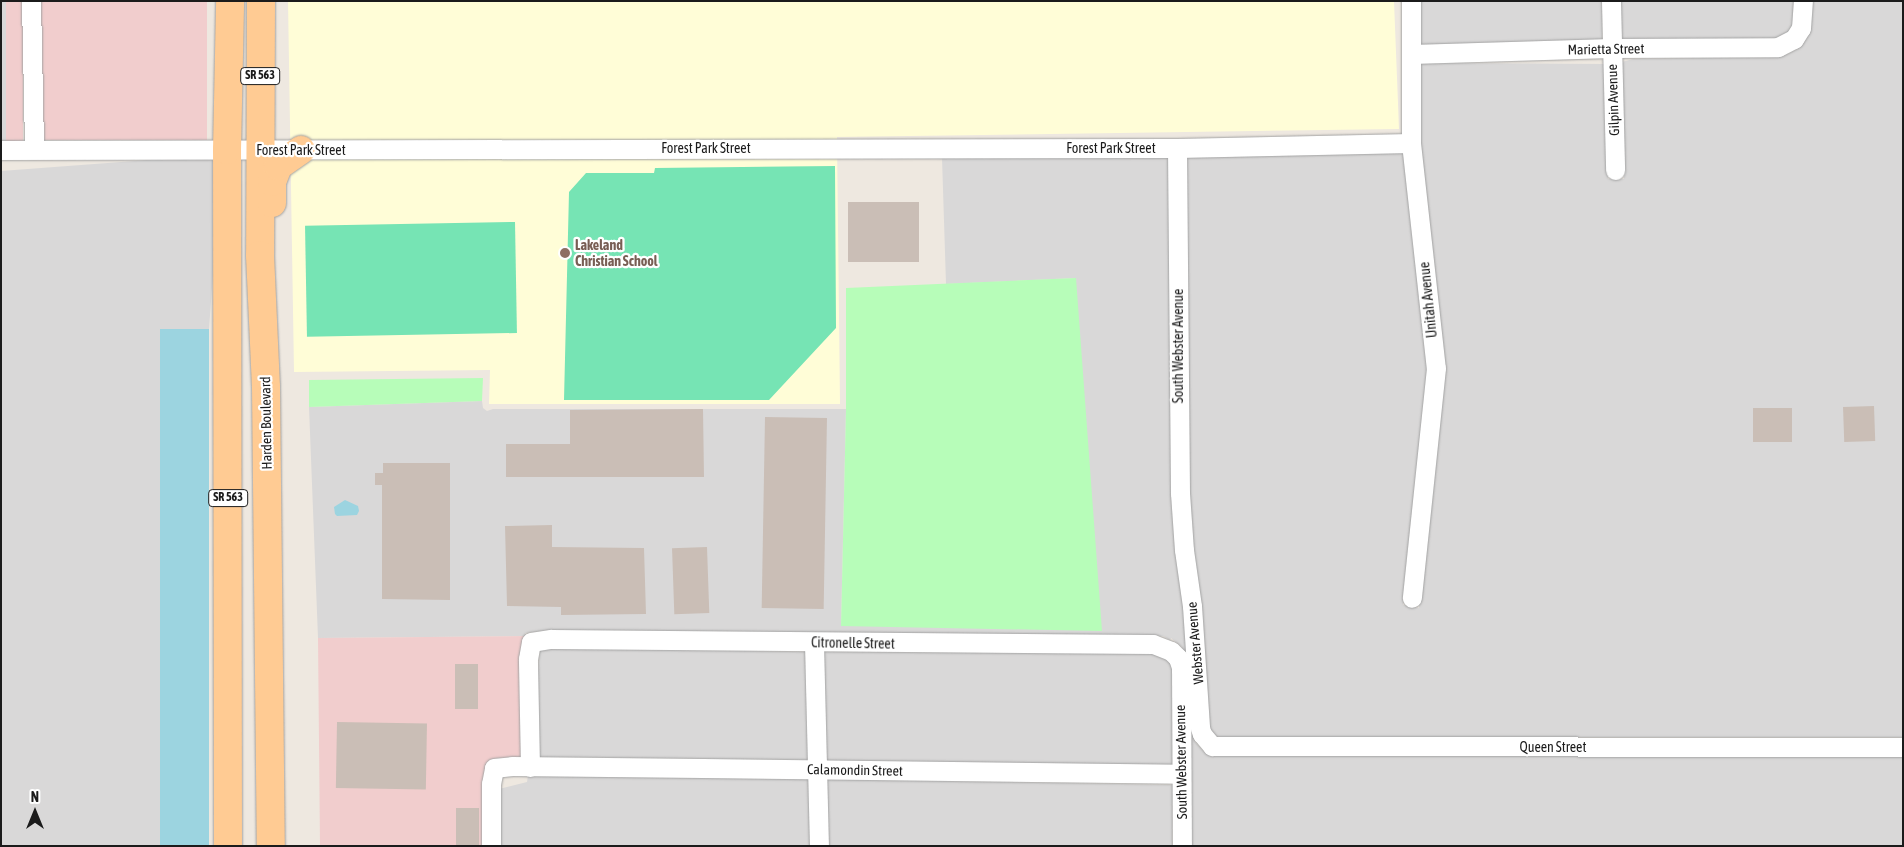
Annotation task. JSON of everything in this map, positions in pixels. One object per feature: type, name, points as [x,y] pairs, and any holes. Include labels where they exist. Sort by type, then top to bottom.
[{"type":"main road","name":"SR 563","points":[[228,846],[227,150],[230,1]]},
{"type":"main road","name":"Harden Boulevard","points":[[261,1],[260,255],[266,387],[271,846]]},
{"type":"main road","points":[[260,255],[272,214],[272,182],[278,166],[301,150]]},
{"type":"street","points":[[31,1],[34,150]]},
{"type":"street","name":"Unitah Avenue","points":[[1411,1],[1411,143],[1436,368],[1412,598]]},
{"type":"street","name":"Gilpin Avenue","points":[[1611,1],[1616,170]]},
{"type":"street","name":"Marietta Street","points":[[1411,54],[1611,48],[1778,47],[1786,45],[1797,36],[1803,19],[1803,1]]},
{"type":"street","name":"Forest Park Street","points":[[1,150],[1177,148],[1411,143]]},
{"type":"street","name":"South Webster Avenue","points":[[1177,148],[1178,410],[1183,544]]},
{"type":"street","name":"Webster Avenue","points":[[1183,544],[1192,606],[1200,728],[1206,740]]},
{"type":"street","name":"Citronelle Street","points":[[530,767],[528,659],[531,642],[534,641],[551,639],[814,643],[1153,644],[1171,651]]},
{"type":"street","points":[[814,643],[818,846]]},
{"type":"street","name":"South Webster Avenue","points":[[1171,651],[1178,658],[1181,667],[1182,846]]},
{"type":"street","name":"Queen Street","points":[[1206,740],[1212,746],[1221,747],[1903,747]]},
{"type":"street","name":"Calamondin Street","points":[[491,846],[491,784],[494,768],[1181,774]]},
{"type":"shaded area","points":[[1,1],[6,1],[7,141],[1,141]]},
{"type":"shaded area","points":[[6,1],[23,1],[23,141],[6,141]]},
{"type":"shaded area","points":[[39,1],[207,1],[207,140],[39,140]]},
{"type":"shaded area","name":"Lakeland Christian School","points":[[288,1],[1394,1],[1399,129],[837,137],[840,404],[489,404],[490,370],[294,372]]},
{"type":"shaded area","points":[[1420,1],[1602,1],[1602,45],[1420,45]]},
{"type":"shaded area","points":[[1618,1],[1795,1],[1793,24],[1788,32],[1777,38],[1620,43]]},
{"type":"shaded area","points":[[1811,1],[1903,1],[1903,737],[1216,737],[1208,726],[1201,605],[1192,548],[1188,493],[1185,157],[1404,152],[1428,368],[1403,605],[1419,608],[1444,369],[1419,142],[1420,63],[1606,64],[1608,179],[1624,179],[1622,62],[1633,59],[1778,57],[1788,54],[1799,48],[1808,35]]},
{"type":"shaded area","points":[[1168,157],[1172,456],[1195,742],[1205,753],[1221,756],[1903,756],[1903,846],[1191,846],[1182,647],[1171,638],[1170,640],[1163,636],[551,630],[525,633],[526,636],[318,638],[309,407],[482,401],[483,408],[487,411],[493,409],[846,409],[841,626],[1076,278],[946,284],[942,158]]},
{"type":"shaded area","points":[[161,159],[219,159],[219,191],[209,329],[160,334],[165,846],[1,846],[1,171]]},
{"type":"shaded area","points":[[526,636],[522,757],[493,759],[482,846],[320,846],[318,638]]},
{"type":"shaded area","points":[[551,648],[806,652],[809,760],[538,757],[537,683],[540,650]]},
{"type":"shaded area","points":[[822,652],[1152,653],[1167,658],[1172,668],[1172,765],[825,761]]},
{"type":"shaded area","points":[[528,776],[810,779],[810,846],[499,846],[499,789],[527,782]]},
{"type":"shaded area","points":[[826,779],[1173,785],[1172,846],[825,846]]},
{"type":"green space","points":[[835,166],[836,328],[769,400],[564,400],[569,192],[586,173],[654,173],[655,168]]},
{"type":"green space","points":[[515,222],[517,333],[307,337],[305,226]]},
{"type":"green space","points":[[1076,278],[1102,631],[841,626],[846,409],[846,288]]},
{"type":"green space","points":[[483,378],[482,401],[309,407],[309,380]]},
{"type":"water","points":[[160,329],[209,329],[209,846],[160,846]]},
{"type":"water","points":[[345,500],[358,506],[359,511],[357,515],[337,516],[335,514],[334,507]]},
{"type":"building","points":[[848,202],[919,202],[919,262],[848,262]]},
{"type":"building","points":[[1874,406],[1875,441],[1844,442],[1843,407]]},
{"type":"building","points":[[1753,408],[1792,408],[1792,442],[1753,442]]},
{"type":"building","points":[[703,409],[704,477],[506,477],[506,444],[570,444],[570,410]]},
{"type":"building","points":[[765,417],[827,418],[824,609],[762,608]]},
{"type":"building","points":[[383,463],[450,463],[450,600],[382,599],[382,485],[375,485],[375,473],[383,473]]},
{"type":"building","points":[[552,525],[552,547],[644,548],[646,614],[561,615],[561,607],[507,606],[505,526]]},
{"type":"building","points":[[707,547],[709,613],[674,614],[672,548]]},
{"type":"building","points":[[455,664],[478,664],[478,709],[455,709]]},
{"type":"building","points":[[337,722],[427,724],[426,790],[336,788]]},
{"type":"building","points":[[456,808],[479,808],[479,846],[456,846]]},
{"type":"place","name":"Lakeland Christian School","points":[[565,253]]}]
